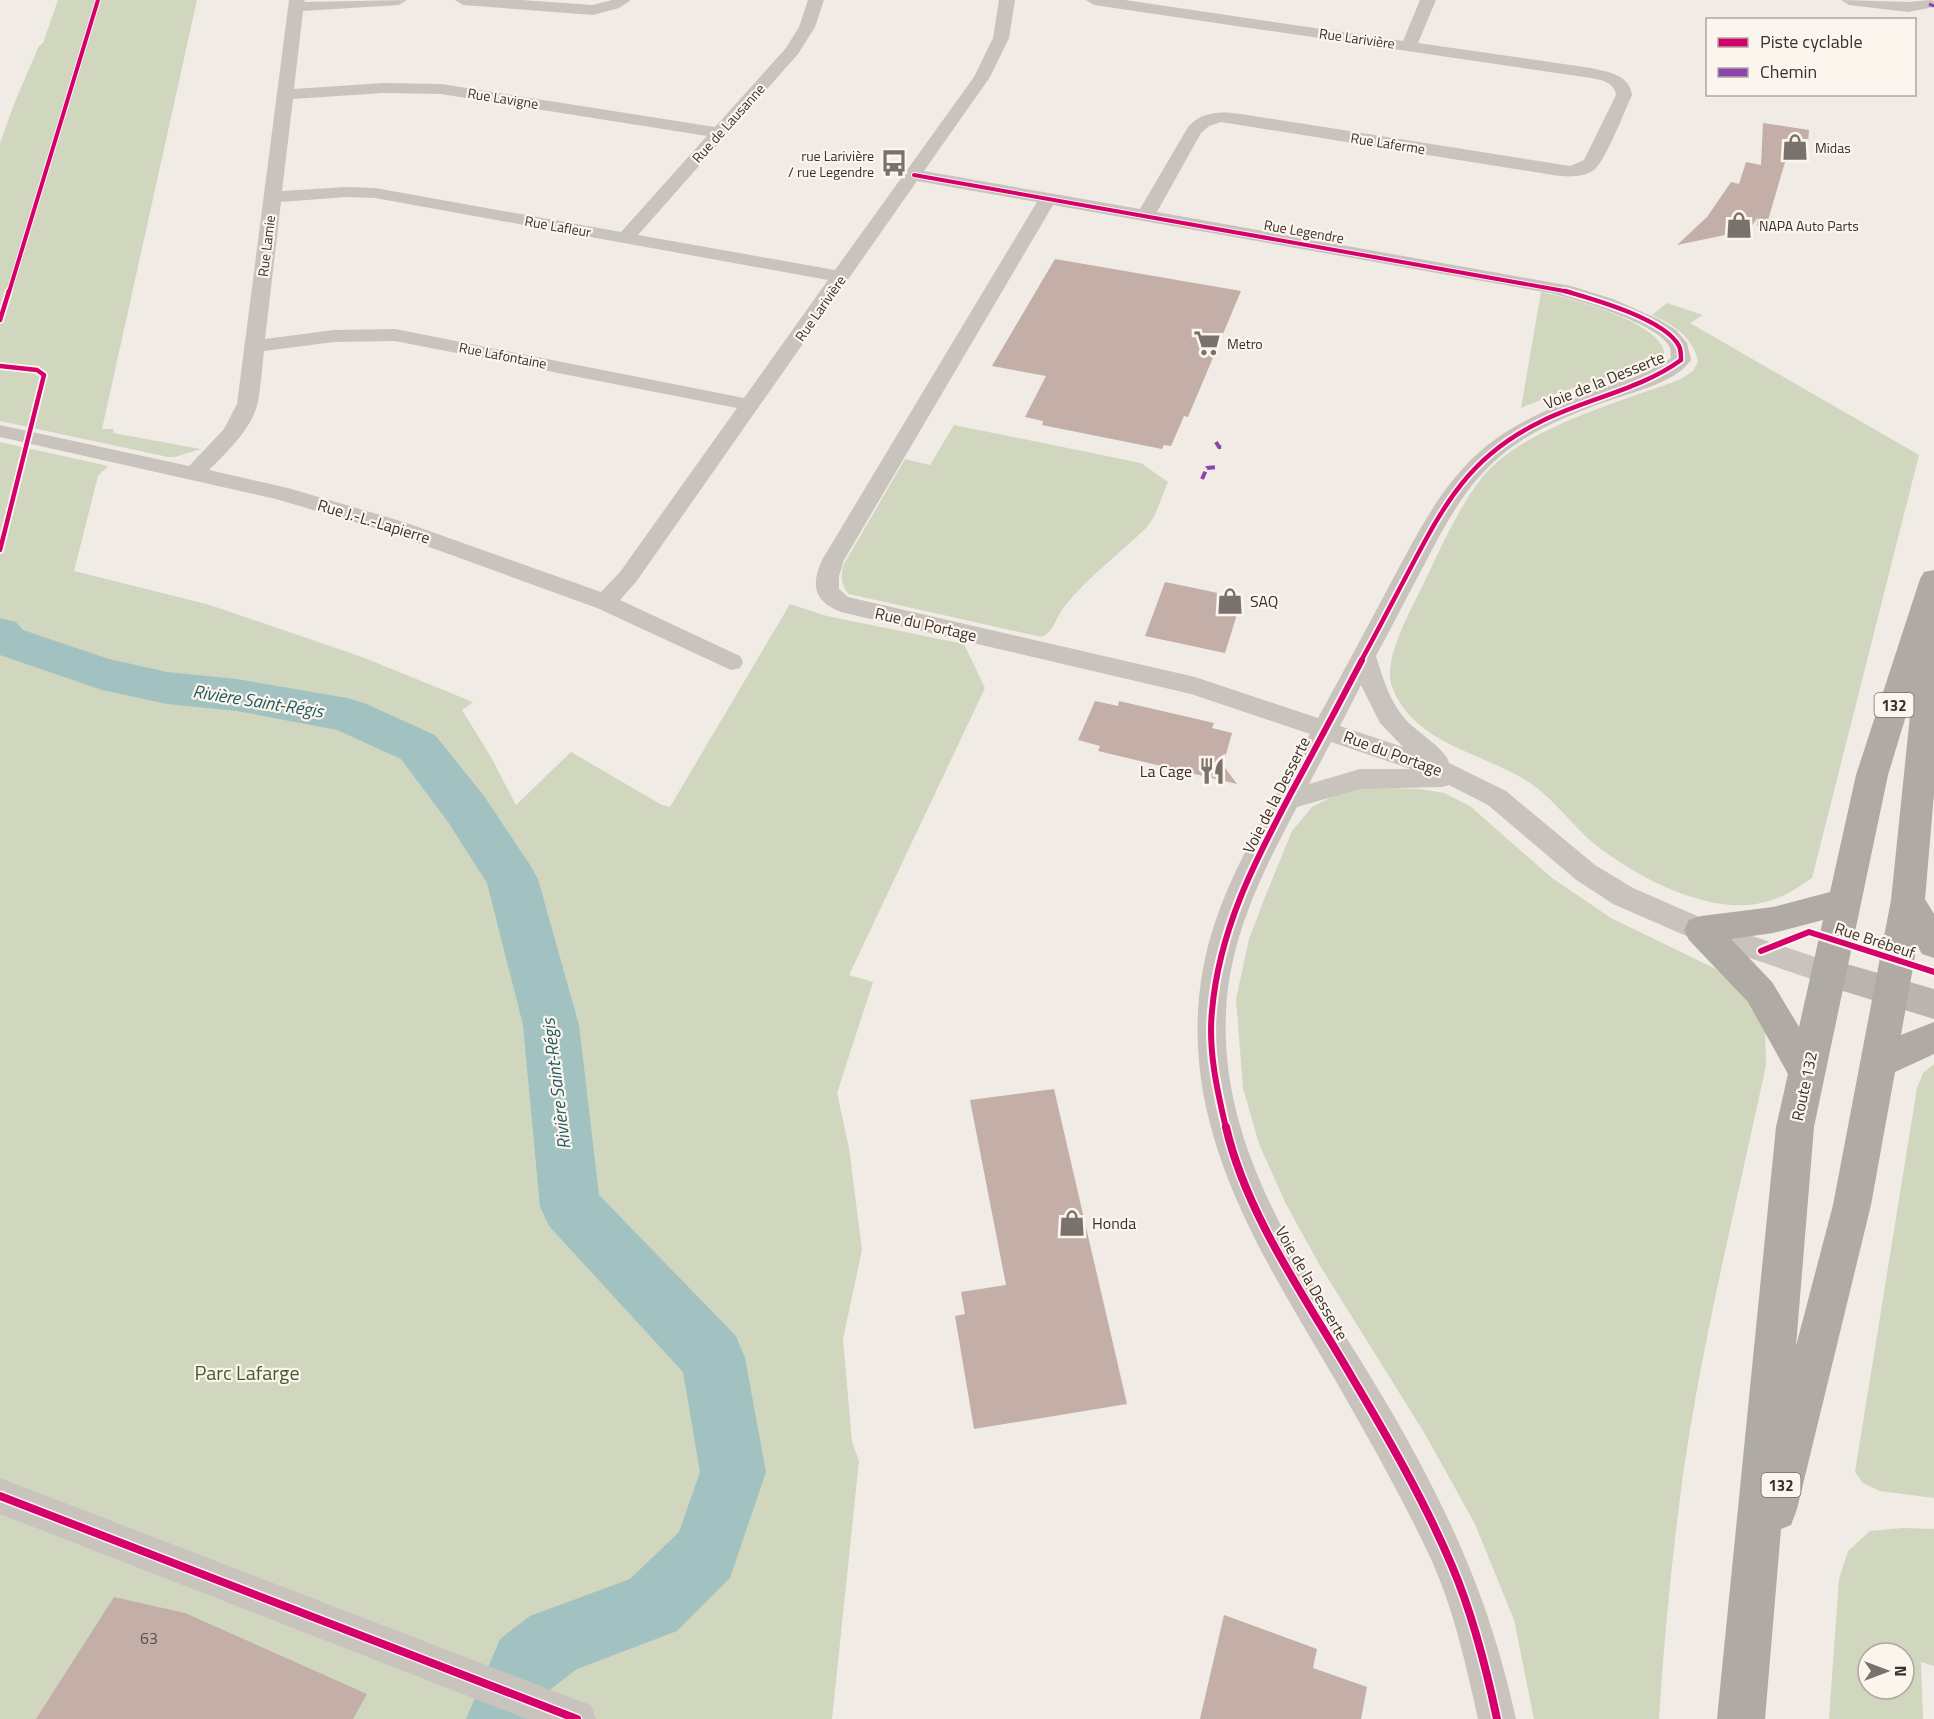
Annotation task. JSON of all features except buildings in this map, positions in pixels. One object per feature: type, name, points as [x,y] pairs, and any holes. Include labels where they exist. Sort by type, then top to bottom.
[{"type":"highway","name":"Route 132","points":[[1741,1719],[1794,1138],[1806,1071],[1872,775],[1934,579]]},
{"type":"highway","name":"Route 132","points":[[1750,1606],[1852,1205],[1908,900],[1934,624]]},
{"type":"highway","points":[[1908,900],[1934,944]]},
{"type":"highway","points":[[1701,930],[1773,920],[1845,901]]},
{"type":"highway","points":[[1701,930],[1760,992],[1806,1071]]},
{"type":"highway","points":[[1877,1063],[1934,1037]]},
{"type":"street","points":[[296,4],[399,0]]},
{"type":"street","points":[[463,0],[594,10],[623,0]]},
{"type":"street","name":"Rue de Lausanne","points":[[626,238],[798,43],[809,22],[816,0]]},
{"type":"street","name":"Rue Larivière","points":[[605,602],[628,577],[988,68],[1001,38],[1007,0]]},
{"type":"street","name":"Rue Larivière","points":[[1094,0],[1591,73],[1618,81]]},
{"type":"street","points":[[1409,45],[1428,0]]},
{"type":"street","points":[[1849,0],[1908,7],[1929,4]]},
{"type":"street","name":"Rue Lamie","points":[[193,474],[224,443],[242,418],[247,404],[296,4]]},
{"type":"street","name":"Rue Laferme","points":[[1146,215],[1194,131],[1203,120],[1210,118],[1241,119],[1547,169],[1576,171],[1591,163],[1624,95],[1622,85],[1618,81]]},
{"type":"street","name":"Rue Lavigne","points":[[285,94],[383,88],[441,89],[719,133]]},
{"type":"street","name":"Rue Legendre","points":[[914,175],[1551,287],[1589,297],[1628,312],[1664,330],[1678,343]]},
{"type":"street","name":"Rue Lafleur","points":[[273,197],[322,193],[375,193],[841,277]]},
{"type":"street","name":"Rue du Portage","points":[[1048,198],[833,560],[827,574],[830,597],[838,603],[849,606],[1166,678],[1219,693],[1437,768],[1462,779],[1510,807],[1579,867],[1610,888],[1649,909],[1701,930],[1829,973]]},
{"type":"street","name":"Rue Lafontaine","points":[[253,346],[334,336],[395,334],[751,405]]},
{"type":"street","name":"Voie de la Desserte","points":[[1497,1719],[1472,1624],[1444,1548],[1377,1420],[1268,1236],[1242,1181],[1226,1131],[1212,1045],[1217,969],[1229,925],[1288,800],[1442,509],[1472,468],[1500,445],[1530,426],[1671,369],[1682,355],[1678,343]]},
{"type":"street","name":"Rue J.-L.-Lapierre","points":[[0,431],[280,493],[396,526],[605,602],[732,662]]},
{"type":"street","name":"Rue du Portage","points":[[1364,656],[1380,705],[1392,721],[1412,741],[1462,779]]},
{"type":"street","name":"Rue du Portage","points":[[1288,800],[1332,785],[1360,779],[1411,777],[1462,779]]},
{"type":"street","points":[[1829,973],[1934,1004]]},
{"type":"street","points":[[0,1496],[577,1719]]},
{"type":"green space","points":[[58,0],[197,0],[102,429],[114,429],[113,433],[201,449],[175,457],[0,421],[0,143],[14,104],[39,46],[43,43]]},
{"type":"green space","points":[[1541,292],[1593,306],[1634,323],[1651,333],[1661,344],[1664,356],[1644,366],[1558,393],[1521,408]]},
{"type":"green space","points":[[1667,303],[1703,315],[1690,323],[1919,455],[1812,878],[1790,892],[1765,902],[1744,905],[1722,904],[1699,899],[1676,892],[1633,870],[1597,846],[1546,796],[1527,781],[1450,744],[1416,722],[1402,706],[1392,687],[1390,677],[1393,654],[1402,629],[1446,536],[1481,479],[1499,461],[1546,431],[1602,407],[1681,379],[1693,371],[1698,362],[1687,339],[1668,323],[1652,315]]},
{"type":"green space","points":[[954,425],[1141,463],[1168,482],[1154,517],[1146,528],[1083,586],[1042,637],[849,594],[844,587],[842,572],[844,564],[905,459],[930,465]]},
{"type":"green space","name":"Parc Lafarge","points":[[0,442],[108,466],[98,476],[74,571],[210,605],[362,657],[473,702],[462,710],[491,757],[516,805],[571,752],[662,805],[670,807],[790,604],[827,616],[964,644],[985,688],[849,975],[873,982],[837,1093],[849,1148],[862,1250],[843,1339],[852,1442],[859,1461],[832,1719],[0,1719]]},
{"type":"green space","points":[[1358,787],[1420,789],[1444,793],[1470,806],[1552,878],[1611,918],[1720,971],[1754,1006],[1765,1026],[1766,1065],[1710,1320],[1683,1475],[1663,1658],[1659,1719],[1534,1719],[1514,1620],[1475,1524],[1425,1434],[1319,1264],[1286,1204],[1259,1144],[1243,1088],[1236,999],[1249,939],[1292,831],[1312,807],[1335,795]]},
{"type":"green space","points":[[1934,1064],[1934,1498],[1880,1491],[1863,1483],[1855,1472],[1917,1088],[1923,1073]]},
{"type":"green space","points":[[1903,1528],[1934,1529],[1934,1666],[1921,1662],[1923,1719],[1829,1719],[1839,1579],[1848,1551],[1870,1531]]},
{"type":"waterway","name":"Rivière Saint-Régis","points":[[0,633],[7,641],[102,674],[167,688],[237,695],[347,715],[418,747],[466,809],[512,879],[551,1025],[570,1207],[713,1358],[733,1472],[706,1554],[652,1606],[555,1641],[525,1664],[503,1719]]},
{"type":"marked path","points":[[1929,4],[1934,6]]},
{"type":"marked path","points":[[1216,442],[1219,447],[1225,448]]},
{"type":"marked path","points":[[1202,479],[1207,468],[1218,467]]},
{"type":"cycle path","points":[[0,320],[98,0]]},
{"type":"cycle path","points":[[914,175],[1551,287],[1630,312],[1669,334],[1680,347],[1681,360],[1662,374],[1568,409],[1512,438],[1486,457],[1463,480],[1442,509],[1247,878],[1223,944],[1211,1012],[1214,1077],[1229,1139],[1252,1199],[1282,1258],[1382,1429],[1444,1547],[1475,1631],[1497,1719]]},
{"type":"cycle path","points":[[0,366],[37,370],[44,375],[0,550]]},
{"type":"cycle path","name":"Rue Brébeuf","points":[[1761,951],[1809,932],[1934,972]]},
{"type":"cycle path","points":[[0,1496],[577,1719]]},
{"type":"place","name":"Midas","points":[[1795,147]]},
{"type":"place","name":"rue Larivière / rue Legendre","points":[[894,163]]},
{"type":"place","name":"NAPA Auto Parts","points":[[1739,225]]},
{"type":"place","name":"Metro","points":[[1207,343]]},
{"type":"place","name":"SAQ","points":[[1230,601]]},
{"type":"place","name":"La Cage","points":[[1212,771]]},
{"type":"place","name":"Honda","points":[[1072,1223]]}]
